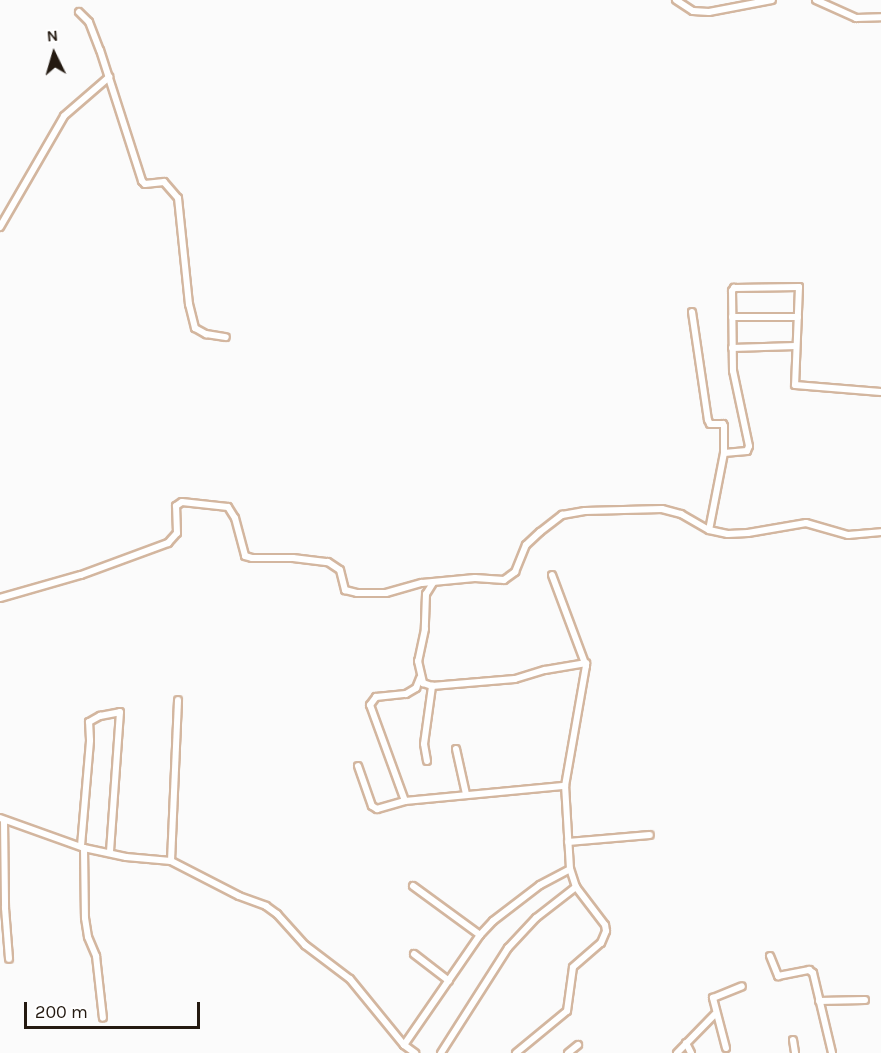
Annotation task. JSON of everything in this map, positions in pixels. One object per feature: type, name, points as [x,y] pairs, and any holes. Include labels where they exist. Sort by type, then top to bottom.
[{"type":"street","points":[[676,0],[693,11],[709,12],[772,0]]},
{"type":"street","points":[[816,0],[856,18],[881,17]]},
{"type":"street","points":[[79,12],[89,22],[143,183],[164,182],[178,198],[189,304],[195,328],[206,334],[226,337]]},
{"type":"street","points":[[0,227],[64,116],[109,76]]},
{"type":"street","points":[[724,453],[743,452],[749,446],[735,383],[732,348],[732,291],[734,288],[796,286],[799,290],[795,385],[881,392]]},
{"type":"street","points":[[692,312],[708,420],[710,424],[723,424],[724,426],[724,453],[709,530]]},
{"type":"street","points":[[732,316],[798,316]]},
{"type":"street","points":[[732,348],[796,346]]},
{"type":"street","points":[[0,598],[81,575],[168,543],[177,533],[176,506],[188,502],[228,507],[235,518],[245,555],[252,558],[293,558],[328,562],[340,570],[343,586],[350,592],[386,593],[434,582],[475,578],[498,581],[510,577],[526,545],[554,519],[571,512],[662,509],[681,514],[709,530],[740,534],[806,523],[848,535],[881,532]]},
{"type":"street","points":[[516,1053],[567,1011],[573,968],[605,938],[605,925],[576,887],[570,869],[565,786],[580,713],[586,663],[552,576]]},
{"type":"street","points":[[434,582],[426,594],[425,629],[418,661],[420,678],[423,683],[432,686],[515,679],[545,670],[586,663]]},
{"type":"street","points":[[405,801],[370,705],[376,697],[406,694],[416,688],[420,678]]},
{"type":"street","points":[[427,761],[424,744],[432,686]]},
{"type":"street","points":[[171,861],[178,700]]},
{"type":"street","points":[[103,1018],[96,956],[88,937],[85,918],[83,847],[90,740],[89,722],[100,716],[120,712],[110,854]]},
{"type":"street","points":[[456,749],[466,794]]},
{"type":"street","points":[[358,766],[374,808],[405,801],[466,794],[522,792],[565,786]]},
{"type":"street","points":[[9,959],[2,819],[110,854],[171,861],[272,910],[305,945],[350,979],[404,1045],[415,1053]]},
{"type":"street","points":[[568,843],[650,835]]},
{"type":"street","points":[[404,1045],[480,935],[493,921],[540,885],[570,869]]},
{"type":"street","points":[[413,886],[480,935]]},
{"type":"street","points":[[441,1053],[508,948],[536,918],[576,887]]},
{"type":"street","points":[[414,954],[449,981]]},
{"type":"street","points":[[770,956],[778,976],[811,972],[832,1053]]},
{"type":"street","points":[[726,1048],[712,1001],[715,996],[742,986]]},
{"type":"street","points":[[819,1001],[865,1000]]},
{"type":"street","points":[[677,1053],[716,1014]]},
{"type":"street","points":[[793,1040],[795,1053]]},
{"type":"street","points":[[686,1043],[691,1053]]},
{"type":"street","points":[[568,1053],[578,1045]]}]
